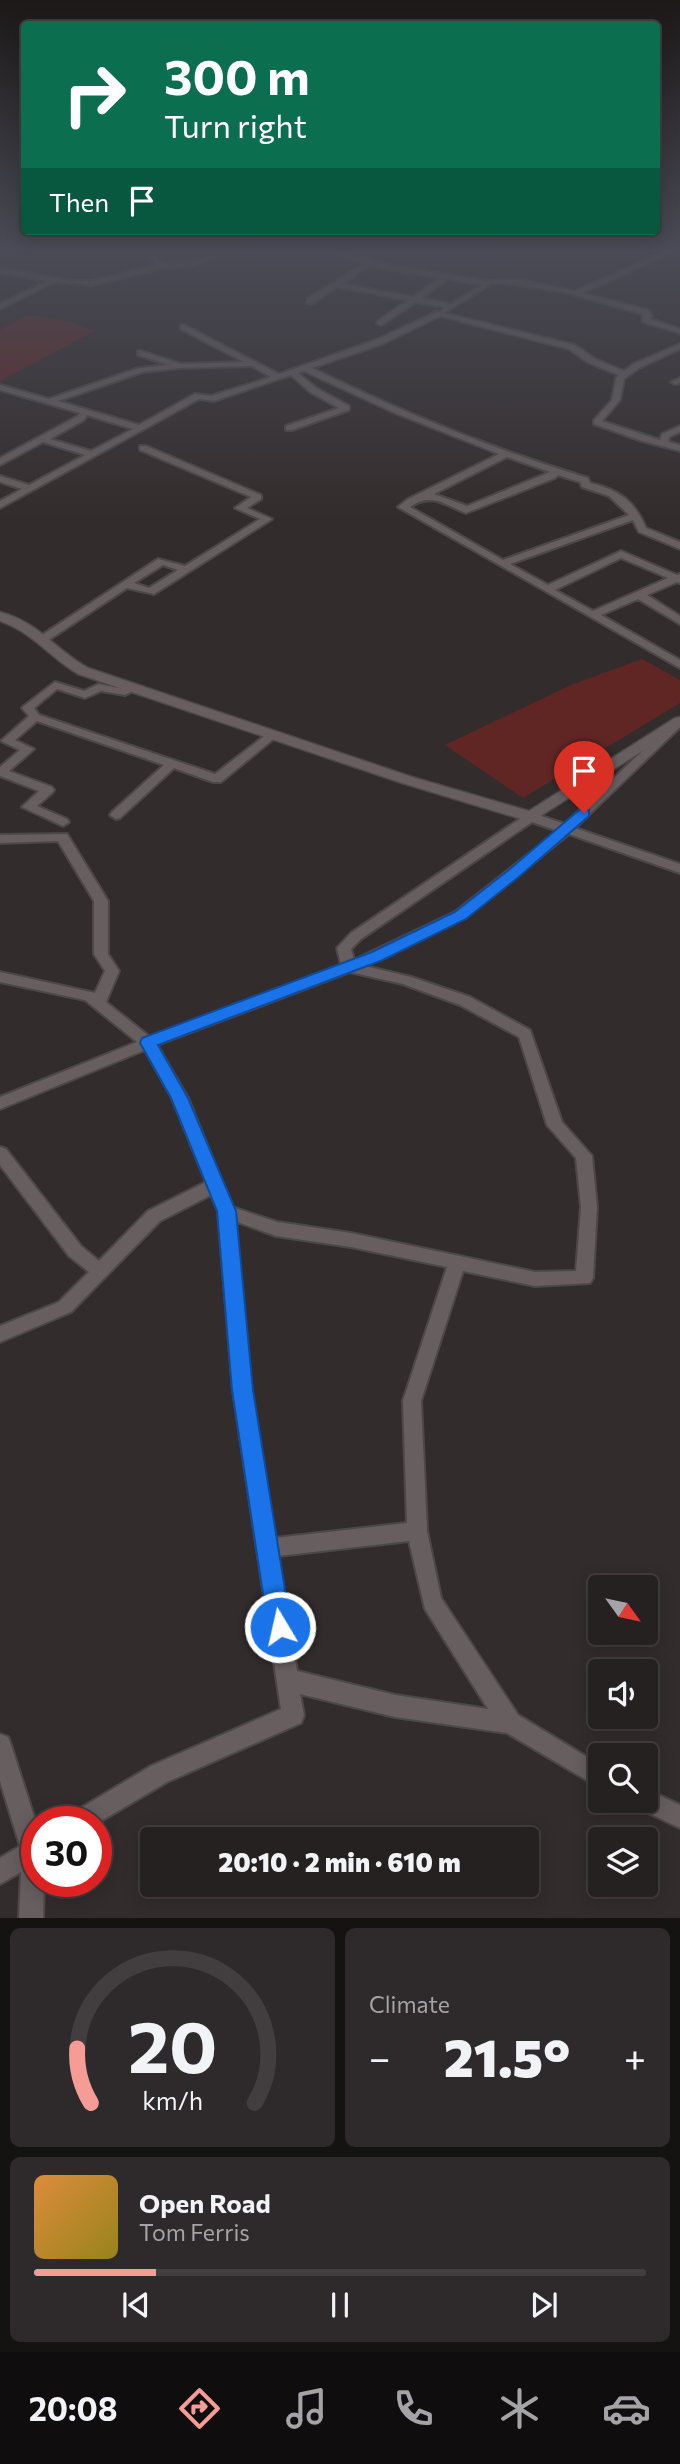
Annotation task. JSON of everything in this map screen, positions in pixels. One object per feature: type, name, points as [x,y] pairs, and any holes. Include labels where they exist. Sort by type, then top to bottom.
[{"type":"street","points":[[210,341],[278,377]]},
{"type":"street","points":[[0,505],[198,396],[211,399],[382,341]]},
{"type":"street","points":[[546,341],[572,347],[592,361],[625,375]]},
{"type":"street","points":[[680,346],[636,366],[620,379],[616,400],[597,422],[680,448]]},
{"type":"street","points":[[141,353],[180,366]]},
{"type":"street","points":[[50,401],[142,370],[256,364]]},
{"type":"street","points":[[305,368],[403,414],[506,454],[585,480],[585,485],[626,500],[637,515],[642,530],[680,547]]},
{"type":"street","points":[[289,428],[346,408],[313,390],[292,372]]},
{"type":"street","points":[[0,387],[141,428]]},
{"type":"street","points":[[0,462],[81,418],[85,411]]},
{"type":"street","points":[[664,444],[665,436],[680,429]]},
{"type":"street","points":[[42,439],[92,454]]},
{"type":"street","points":[[126,584],[150,592],[267,519],[240,508],[258,497],[143,448]]},
{"type":"street","points":[[506,454],[403,507],[680,665]]},
{"type":"street","points":[[425,494],[436,495],[466,510],[552,476],[556,471]]},
{"type":"street","points":[[0,480],[30,489]]},
{"type":"street","points":[[504,563],[637,515]]},
{"type":"street","points":[[548,589],[621,554],[679,579]]},
{"type":"street","points":[[43,639],[162,561],[186,569]]},
{"type":"street","points":[[593,615],[679,579]]},
{"type":"street","points":[[641,596],[680,621]]},
{"type":"street","points":[[0,616],[28,627],[69,663],[83,671],[271,736],[531,817],[680,870]]},
{"type":"street","points":[[125,692],[99,687],[85,695],[55,685],[28,708],[35,717],[217,779],[271,736]]},
{"type":"street","points":[[35,717],[7,741],[28,749],[1,772],[48,790],[28,807],[63,822]]},
{"type":"street","points":[[349,967],[344,948],[356,936],[531,817],[679,722]]},
{"type":"street","points":[[0,1103],[148,1043],[349,967],[416,938],[460,915],[565,831],[679,722]]},
{"type":"street","points":[[116,814],[172,764]]},
{"type":"street","points":[[0,839],[62,837],[101,901],[101,954],[112,971],[98,1003]]},
{"type":"street","points":[[226,1211],[276,1229],[351,1240],[535,1279],[584,1278],[589,1207],[584,1156],[555,1125],[525,1034],[465,1001],[406,980],[349,967]]},
{"type":"street","points":[[0,977],[89,996],[148,1043],[180,1098],[226,1211],[243,1390],[293,1715],[159,1774],[106,1806]]},
{"type":"street","points":[[0,1153],[75,1251],[100,1272]]},
{"type":"street","points":[[0,1334],[65,1307],[154,1216],[215,1185]]},
{"type":"street","points":[[457,1262],[412,1401],[417,1531],[432,1602],[510,1723]]},
{"type":"street","points":[[267,1548],[417,1531]]},
{"type":"street","points":[[288,1680],[395,1706],[510,1723],[588,1770]]},
{"type":"street","points":[[0,1745],[21,1807]]},
{"type":"street","points":[[658,1806],[680,1817]]},
{"type":"street","points":[[0,1872],[21,1858]]},
{"type":"street","points":[[32,1918],[33,1897]]},
{"type":"shaded area","points":[[0,341],[77,341],[0,381]]},
{"type":"shaded area","points":[[642,659],[680,680],[680,703],[523,798],[445,745],[571,685]]},
{"type":"route","points":[[280,1627],[243,1390],[226,1211],[180,1098],[148,1043],[378,956],[460,915],[515,873],[584,813]]}]
